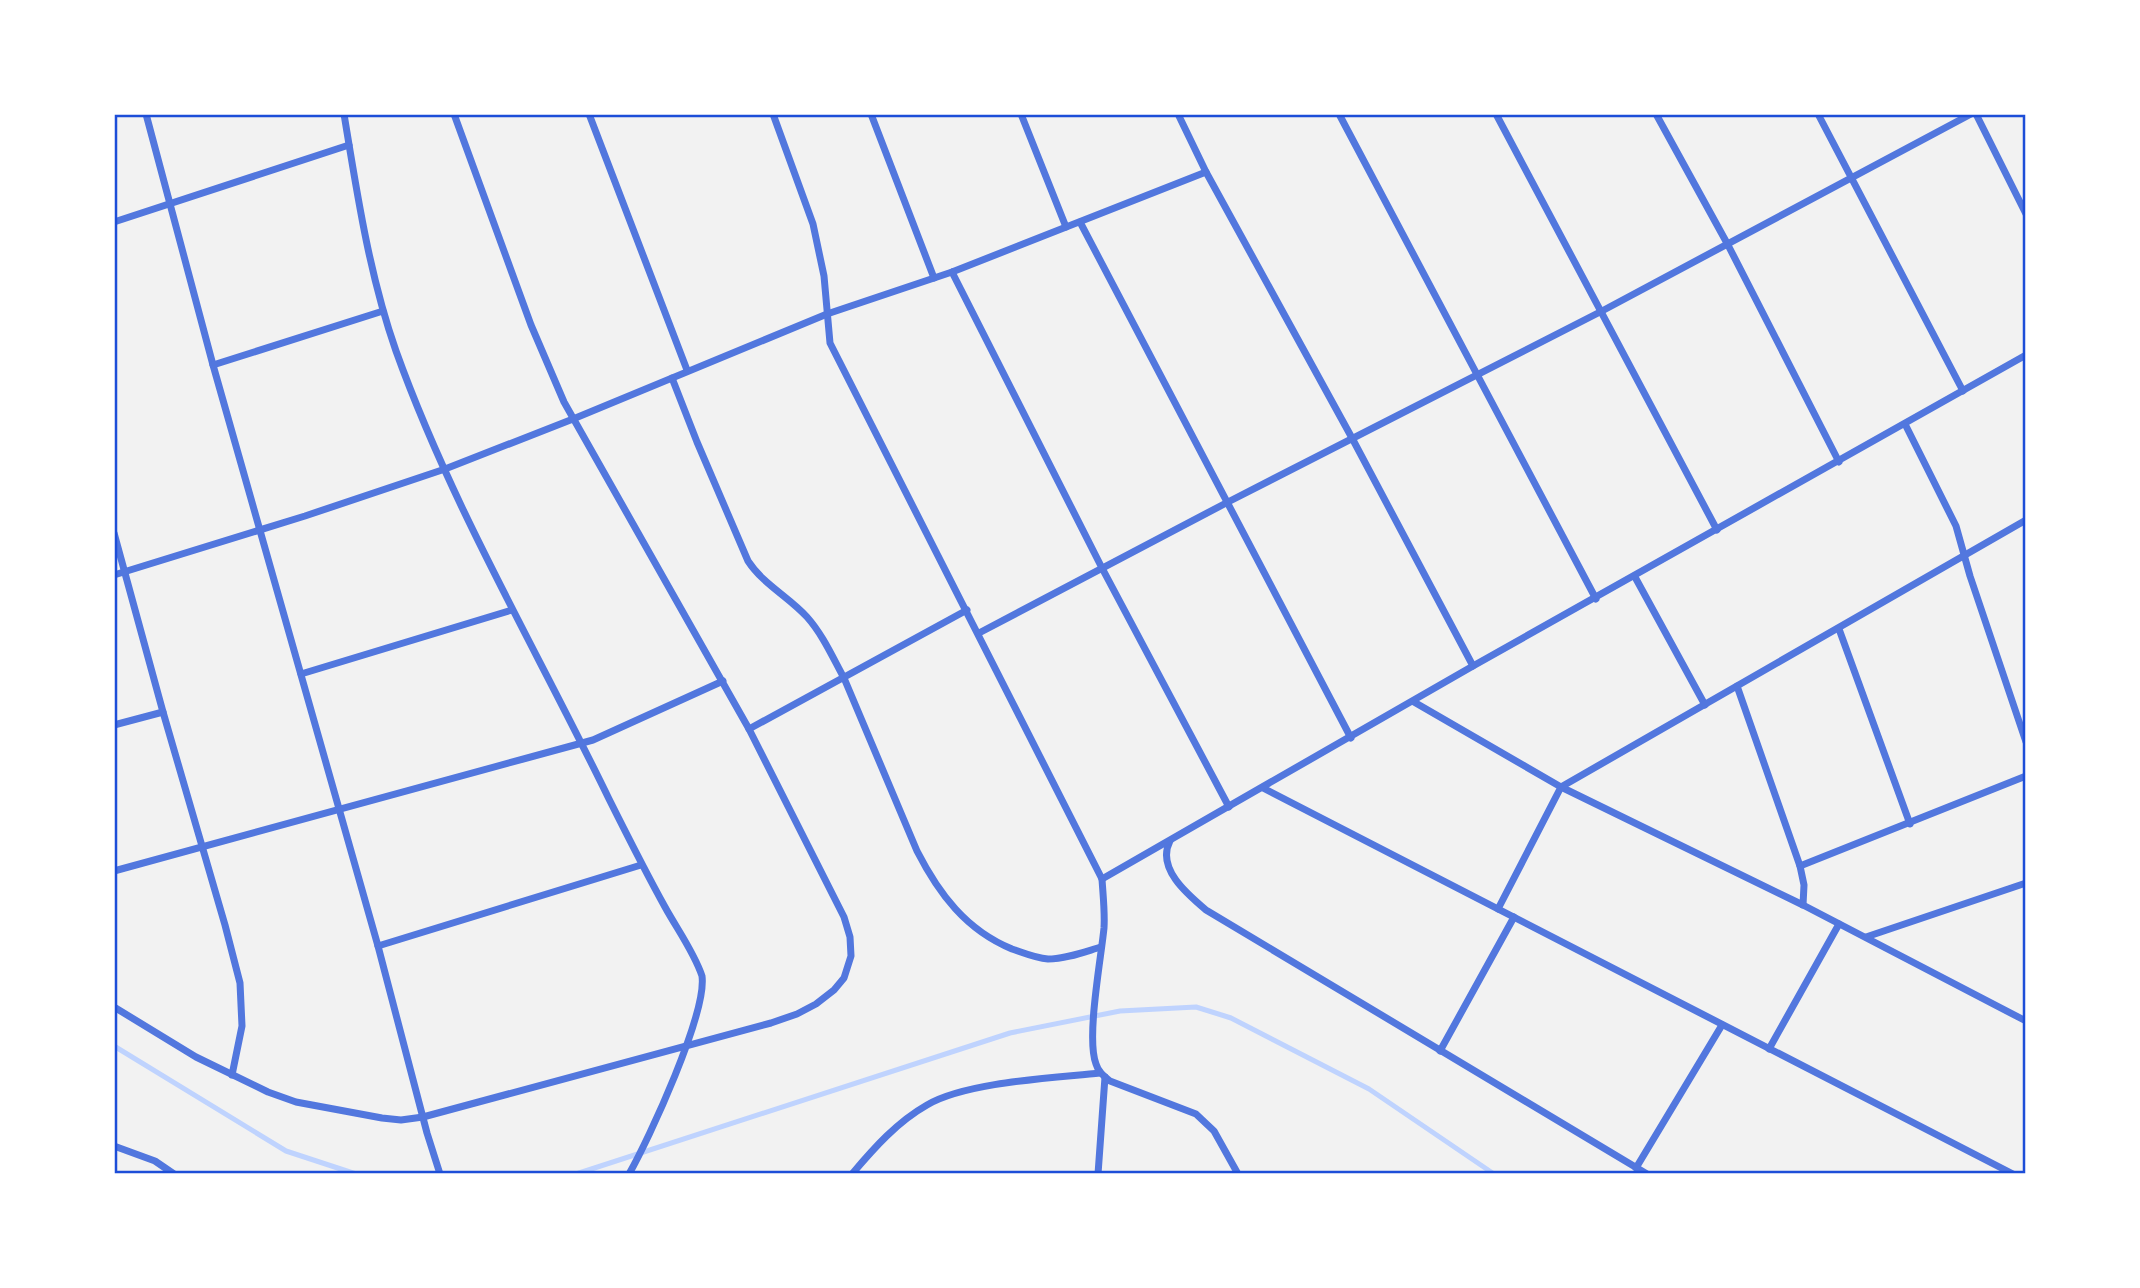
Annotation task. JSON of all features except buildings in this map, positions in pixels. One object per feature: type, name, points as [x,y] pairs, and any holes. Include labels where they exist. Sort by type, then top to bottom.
[{"type":"street","points":[[146,114],[213,365],[440,1174]]},
{"type":"street","points":[[344,114],[371,267],[383,311],[411,389],[445,469],[512,610],[582,743],[641,865],[702,976],[699,1003],[685,1046],[660,1112],[629,1174]]},
{"type":"street","points":[[114,1007],[232,1075],[296,1102],[401,1120],[423,1117],[771,1023],[816,1004],[844,978],[851,956],[850,937],[836,898],[723,681],[573,419],[531,325],[454,114]]},
{"type":"street","points":[[589,114],[687,370]]},
{"type":"street","points":[[773,114],[813,224],[824,276],[830,343],[1102,879],[1105,913],[1093,1041],[1095,1063],[1102,1075],[1098,1174]]},
{"type":"street","points":[[871,114],[934,278]]},
{"type":"street","points":[[1021,114],[1066,227]]},
{"type":"street","points":[[1178,114],[1206,172],[1473,666]]},
{"type":"street","points":[[1339,114],[1596,599]]},
{"type":"street","points":[[1496,114],[1717,530]]},
{"type":"street","points":[[1656,114],[1728,245],[1839,462]]},
{"type":"street","points":[[1818,114],[1963,391]]},
{"type":"street","points":[[979,633],[1227,502],[1602,311],[1973,114],[2026,214]]},
{"type":"street","points":[[114,222],[349,145]]},
{"type":"street","points":[[114,575],[445,469],[827,314],[952,272],[1206,172]]},
{"type":"street","points":[[1080,222],[1351,738]]},
{"type":"street","points":[[952,272],[1102,568],[1229,807]]},
{"type":"street","points":[[213,365],[383,311]]},
{"type":"street","points":[[1102,879],[1473,666],[2026,355]]},
{"type":"street","points":[[672,378],[696,442],[748,561],[759,576],[807,617],[844,678],[917,851],[929,876],[948,903],[991,940],[1037,958],[1060,958],[1101,947]]},
{"type":"street","points":[[1905,424],[1952,515],[2026,743]]},
{"type":"street","points":[[1498,909],[1560,787],[2026,520]]},
{"type":"street","points":[[114,533],[225,925],[242,998],[242,1026],[232,1075]]},
{"type":"street","points":[[1635,577],[1705,705]]},
{"type":"street","points":[[301,674],[512,610]]},
{"type":"street","points":[[749,729],[967,610]]},
{"type":"street","points":[[1839,629],[1910,824]]},
{"type":"street","points":[[114,871],[201,845],[582,743],[617,731],[723,681]]},
{"type":"street","points":[[1737,686],[1800,866],[1804,885],[1803,905]]},
{"type":"street","points":[[1414,702],[1560,787],[1803,905],[2026,1021]]},
{"type":"street","points":[[114,725],[163,712]]},
{"type":"street","points":[[1800,866],[2026,776]]},
{"type":"street","points":[[1263,788],[2013,1174]]},
{"type":"street","points":[[1171,840],[1167,848],[1167,859],[1176,881],[1206,910],[1647,1174]]},
{"type":"street","points":[[378,946],[641,865]]},
{"type":"street","points":[[1866,937],[2026,883]]},
{"type":"street","points":[[1440,1051],[1514,917]]},
{"type":"street","points":[[1769,1049],[1839,924]]},
{"type":"street","points":[[1636,1168],[1722,1025]]},
{"type":"street","points":[[852,1174],[896,1127],[927,1105],[954,1092],[1102,1075],[1196,1114],[1214,1131],[1238,1174]]},
{"type":"street","points":[[114,1146],[138,1154],[171,1173]]},
{"type":"waterway","points":[[576,1174],[1010,1033],[1120,1011],[1196,1007],[1231,1018],[1369,1089],[1494,1174]]},
{"type":"waterway","points":[[114,1046],[286,1151],[356,1174]]}]
